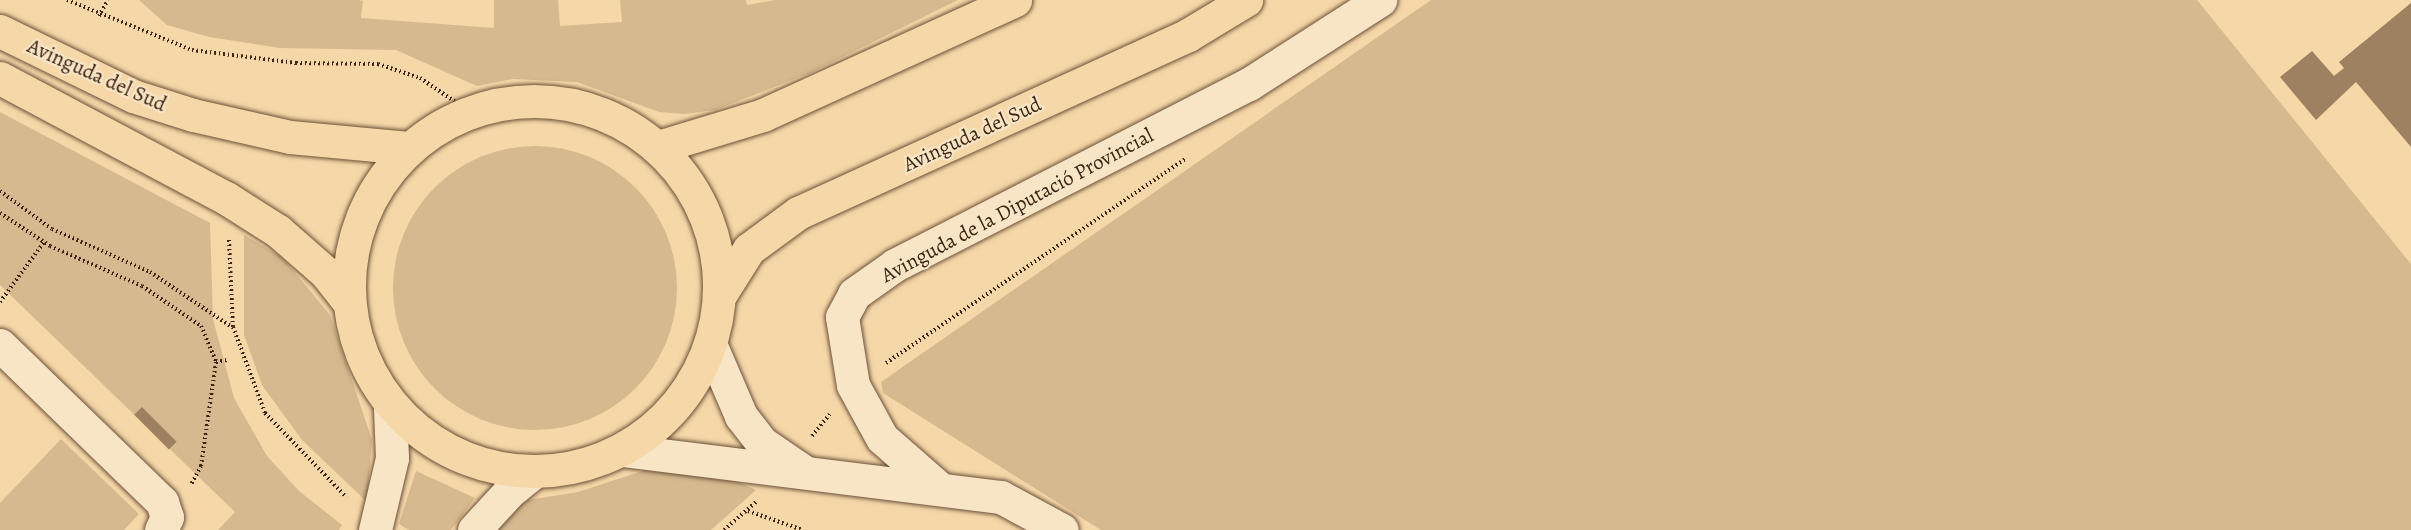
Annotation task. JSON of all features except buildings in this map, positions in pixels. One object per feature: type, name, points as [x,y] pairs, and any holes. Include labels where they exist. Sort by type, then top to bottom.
[{"type":"main road","points":[[658,147],[763,115],[1015,0]]},
{"type":"main road","name":"Avinguda del Sud","points":[[720,294],[749,249],[798,213],[1188,35],[1246,0]]},
{"type":"main road","name":"Avinguda del Sud","points":[[0,31],[133,96],[193,115],[290,136],[408,148]]},
{"type":"main road","name":"Avinguda del Sud","points":[[0,78],[226,198],[278,231],[326,273],[349,302]]},
{"type":"main road","points":[[518,100],[568,103],[616,119],[658,147],[693,189],[715,239],[720,294],[711,346],[683,396],[660,423],[622,450],[580,466],[535,471],[487,465],[441,446],[390,408],[365,364],[349,302],[352,245],[373,192],[408,148],[469,111],[518,100]]},
{"type":"street","name":"Avinguda de la Diputació Provincial","points":[[938,487],[882,438],[853,385],[842,316],[854,294],[895,265],[1249,84],[1380,0]]},
{"type":"street","points":[[0,345],[162,502],[164,523]]},
{"type":"street","points":[[711,346],[741,416],[762,443],[795,469]]},
{"type":"street","points":[[366,518],[392,458],[390,408]]},
{"type":"street","points":[[622,450],[795,469],[1001,497],[1062,530]]},
{"type":"street","points":[[474,530],[508,492],[535,471]]},
{"type":"path","points":[[67,0],[99,16],[192,50],[296,63],[378,64],[420,78],[469,111]]},
{"type":"path","points":[[99,16],[108,0]]},
{"type":"path","points":[[724,530],[795,469],[853,385],[1195,153]]},
{"type":"path","points":[[0,191],[52,229],[150,272],[233,327]]},
{"type":"path","points":[[226,198],[233,327],[265,413],[366,518]]},
{"type":"path","points":[[0,213],[44,242],[171,303],[201,326],[216,362],[201,466],[191,485]]},
{"type":"path","points":[[0,302],[44,242]]},
{"type":"path","points":[[216,362],[227,360]]},
{"type":"path","points":[[748,511],[803,530]]},
{"type":"shaded area","points":[[139,0],[359,0],[363,1],[361,18],[494,28],[494,0],[558,0],[560,26],[622,22],[620,0],[746,0],[747,5],[775,0],[958,0],[810,73],[715,110],[684,114],[659,112],[577,82],[513,79],[477,86],[396,50],[280,48],[209,37],[167,25]]},
{"type":"shaded area","points":[[1431,0],[2197,0],[2411,264],[2411,530],[1101,530],[883,393],[881,382]]},
{"type":"shaded area","points":[[0,112],[210,223],[213,319],[234,398],[267,456],[299,491],[342,525],[339,530],[218,530],[235,512],[0,285]]},
{"type":"shaded area","points":[[535,146],[563,149],[589,157],[614,170],[635,188],[653,209],[666,234],[674,260],[677,288],[674,316],[666,342],[653,367],[635,388],[614,406],[589,419],[563,427],[535,430],[507,427],[481,419],[456,406],[435,388],[417,367],[404,342],[396,316],[393,288],[396,260],[404,234],[417,209],[435,188],[456,170],[481,157],[507,149]]},
{"type":"shaded area","points":[[244,235],[282,257],[330,315],[372,440],[367,502],[302,440],[262,385],[244,335]]},
{"type":"shaded area","points":[[61,439],[139,514],[124,530],[0,530],[0,503]]},
{"type":"shaded area","points":[[652,468],[729,478],[756,490],[711,530],[485,530],[528,500],[578,492]]},
{"type":"shaded area","points":[[416,471],[475,498],[451,530],[409,530],[399,524]]}]
